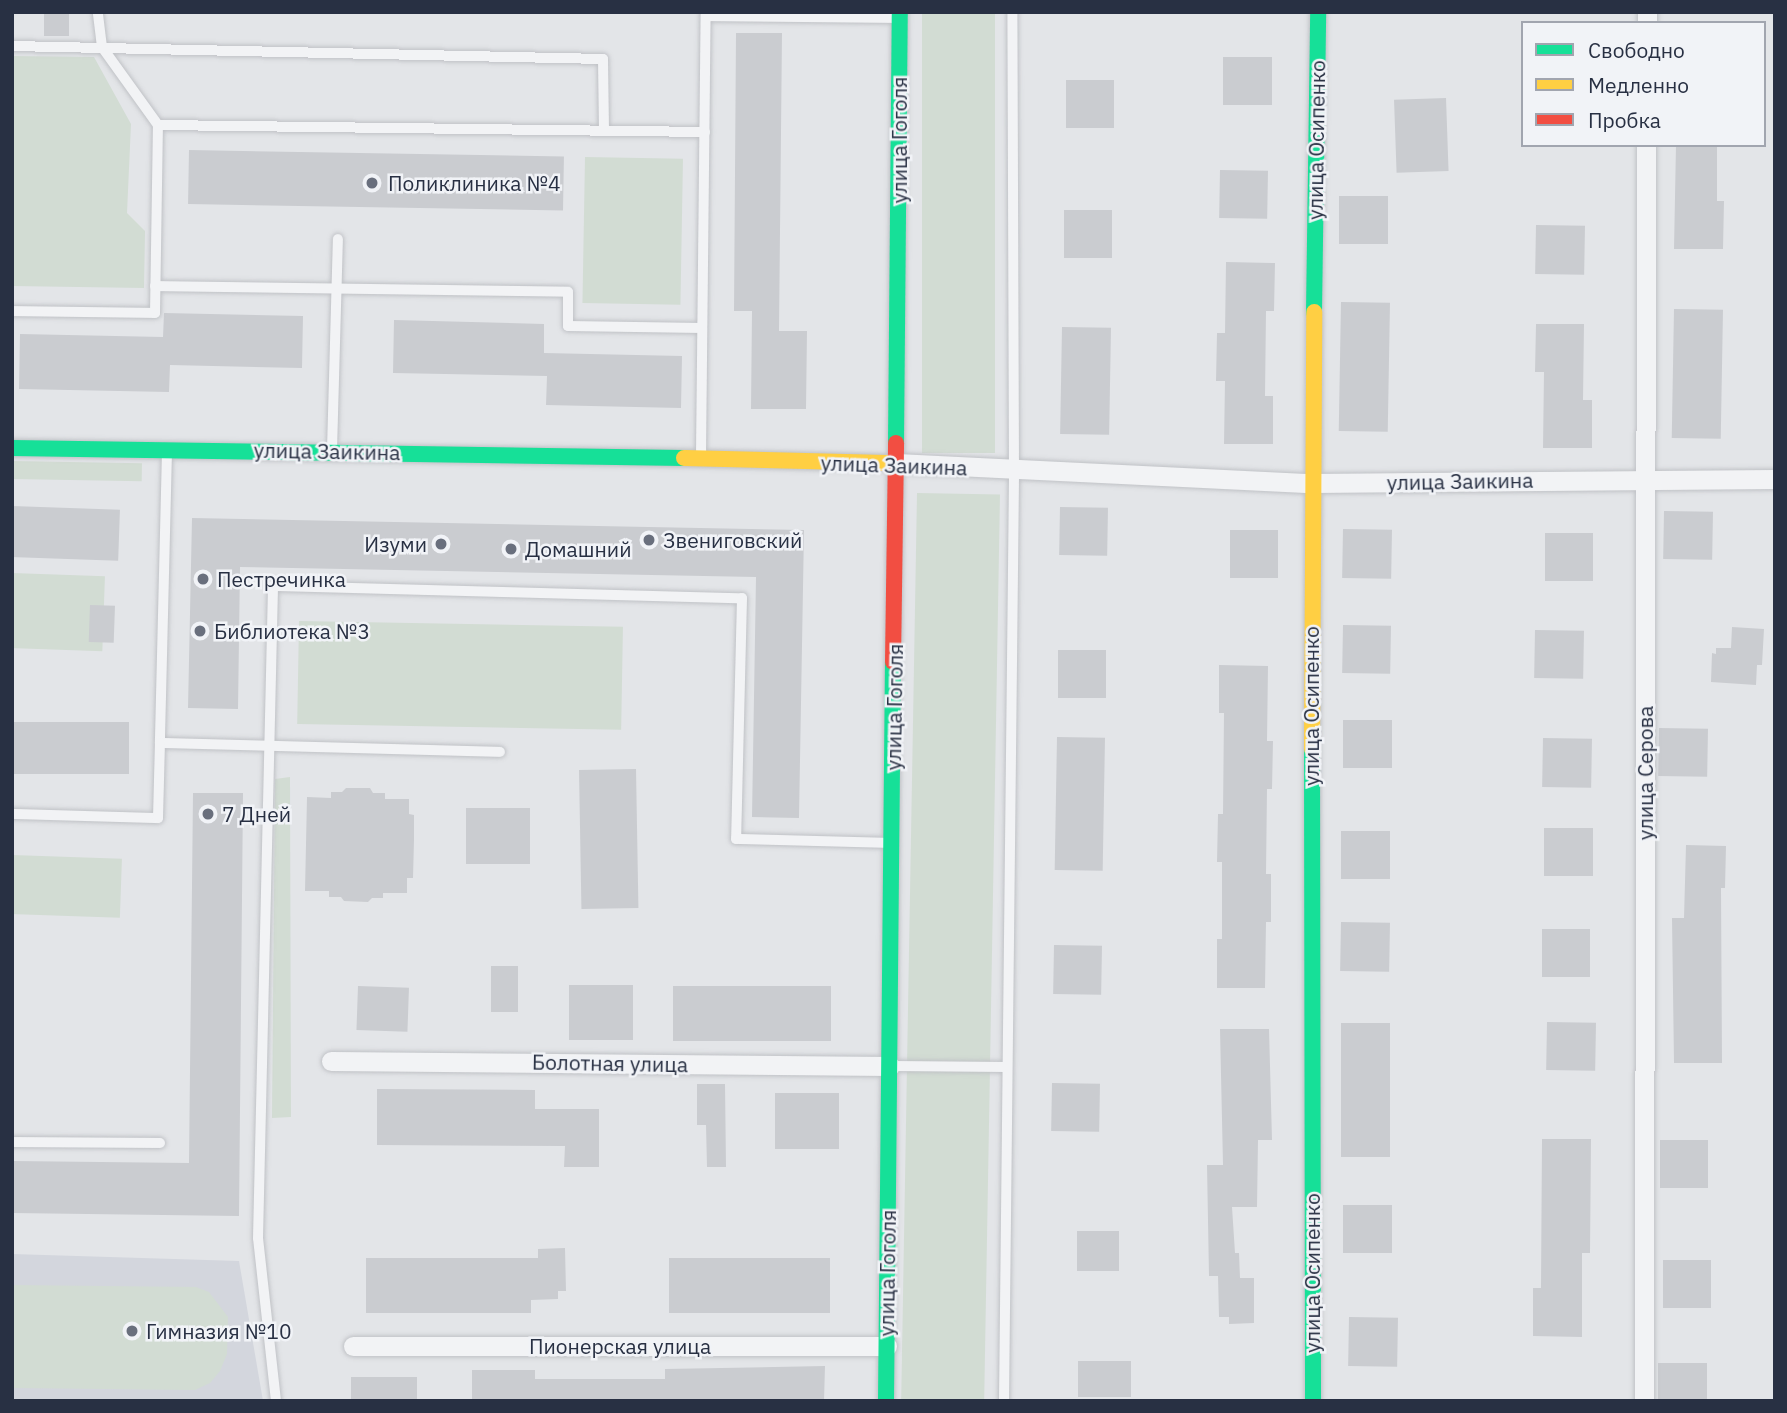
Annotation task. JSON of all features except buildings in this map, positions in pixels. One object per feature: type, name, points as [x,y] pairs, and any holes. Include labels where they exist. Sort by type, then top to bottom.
[{"type":"street","name":"улица Осипенко","points":[[1312,1401],[1311,483],[1318,12]]},
{"type":"street","name":"улица Гоголя","points":[[886,1401],[900,15]]},
{"type":"street","name":"улица Серова","points":[[1644,1401],[1646,147]]},
{"type":"street","name":"улица Заикина","points":[[12,447],[896,463],[1014,471],[1311,483],[1645,478],[1775,479]]},
{"type":"street","name":"Болотная улица","points":[[331,1061],[890,1066]]},
{"type":"street","name":"Пионерская улица","points":[[353,1346],[887,1346]]},
{"type":"lane","points":[[12,311],[155,313],[158,125],[102,47],[97,12]]},
{"type":"lane","points":[[1004,1401],[1014,471],[1012,12]]},
{"type":"lane","points":[[701,460],[706,14],[900,15]]},
{"type":"lane","points":[[12,46],[603,60],[604,129]]},
{"type":"lane","points":[[158,125],[705,132]]},
{"type":"lane","points":[[332,451],[338,239]]},
{"type":"lane","points":[[155,286],[568,292],[568,326],[702,328]]},
{"type":"lane","points":[[12,814],[158,818],[167,450]]},
{"type":"lane","points":[[276,1401],[258,1238],[273,586],[742,598],[736,839],[892,843]]},
{"type":"lane","points":[[160,743],[500,752]]},
{"type":"lane","points":[[890,1066],[1007,1067]]},
{"type":"lane","points":[[12,1142],[160,1143]]},
{"type":"shaded area","points":[[922,12],[995,12],[995,453],[922,453]]},
{"type":"shaded area","points":[[12,56],[94,57],[131,124],[127,213],[145,231],[144,288],[12,286]]},
{"type":"shaded area","points":[[585,157],[683,159],[680,305],[582,303]]},
{"type":"shaded area","points":[[12,461],[142,463],[142,481],[12,479]]},
{"type":"shaded area","points":[[917,493],[1000,494],[984,1401],[901,1401]]},
{"type":"shaded area","points":[[12,573],[105,576],[102,651],[12,648]]},
{"type":"shaded area","points":[[299,621],[623,627],[621,730],[297,724]]},
{"type":"shaded area","points":[[290,777],[291,1117],[272,1118],[275,779]]},
{"type":"shaded area","points":[[12,855],[122,859],[120,918],[12,914]]},
{"type":"shaded area","name":"Гимназия №10","points":[[12,1254],[239,1261],[263,1401],[12,1401]]},
{"type":"shaded area","name":"Гимназия №10","points":[[12,1285],[196,1287],[209,1292],[228,1317],[227,1354],[220,1371],[210,1383],[195,1390],[12,1388]]},
{"type":"traffic: fast","points":[[896,443],[900,12]]},
{"type":"traffic: fast","points":[[1314,312],[1318,12]]},
{"type":"traffic: fast","points":[[12,448],[684,458]]},
{"type":"traffic: fast","points":[[886,1401],[893,662]]},
{"type":"traffic: fast","points":[[1312,749],[1313,1401]]},
{"type":"traffic: slow","points":[[1312,749],[1314,312]]},
{"type":"traffic: slow","points":[[684,458],[896,463]]},
{"type":"traffic: jam","points":[[893,662],[896,443]]},
{"type":"place","name":"Поликлиника №4","points":[[372,183]]},
{"type":"place","name":"Звениговский","points":[[649,540]]},
{"type":"place","name":"Изуми","points":[[441,544]]},
{"type":"place","name":"Домашний","points":[[511,549]]},
{"type":"place","name":"Пестречинка","points":[[203,579]]},
{"type":"place","name":"Библиотека №3","points":[[200,631]]},
{"type":"place","name":"7 Дней","points":[[208,814]]},
{"type":"place","name":"Гимназия №10","points":[[132,1331]]}]
